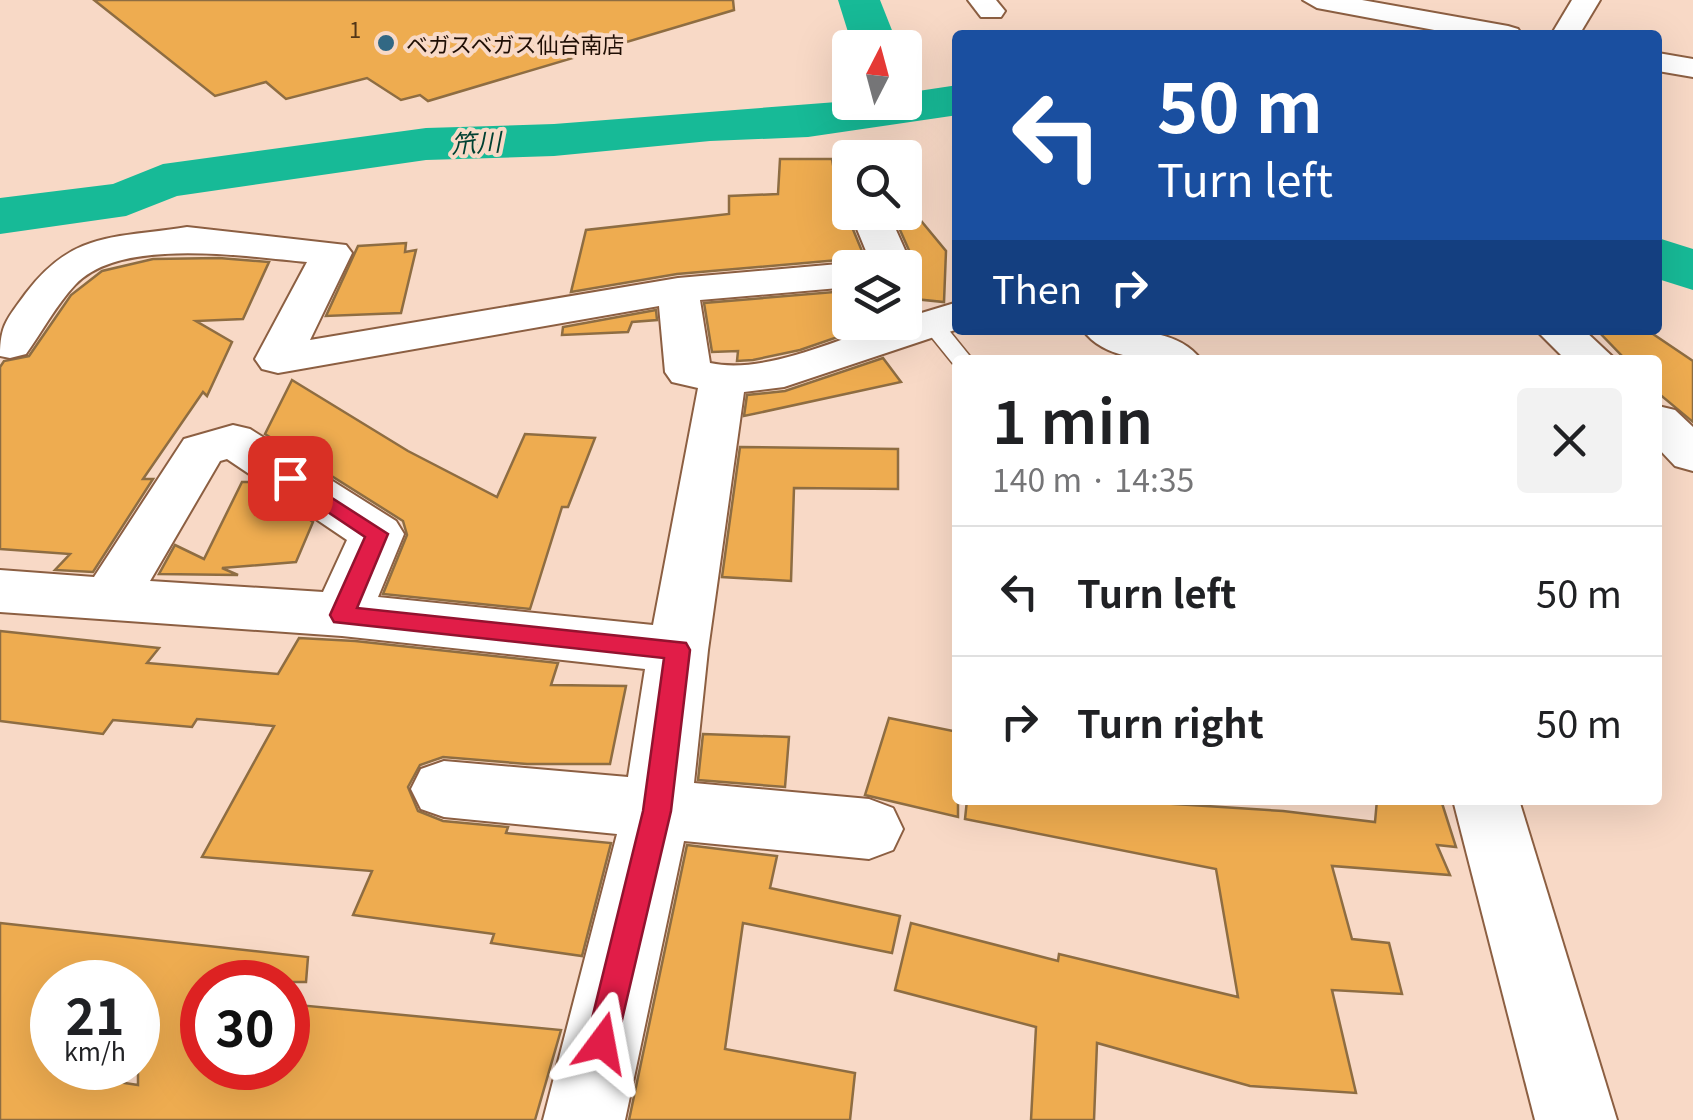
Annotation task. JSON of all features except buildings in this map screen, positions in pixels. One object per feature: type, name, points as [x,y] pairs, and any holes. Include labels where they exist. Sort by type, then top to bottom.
[{"type":"street","points":[[1317,0],[1481,30]]},
{"type":"street","points":[[1568,30],[1586,0]]},
{"type":"street","points":[[1662,63],[1693,68]]},
{"type":"street","points":[[10,344],[60,276],[88,255],[187,239],[332,253],[278,359],[678,290],[832,277]]},
{"type":"street","points":[[678,290],[688,372],[723,380],[768,376],[944,319]]},
{"type":"street","points":[[1120,335],[1168,355]]},
{"type":"street","points":[[1564,335],[1588,355]]},
{"type":"street","points":[[584,1120],[657,811],[678,650],[723,380]]},
{"type":"street","points":[[1662,425],[1693,454]]},
{"type":"street","points":[[111,597],[202,450],[233,440],[377,534],[342,615]]},
{"type":"street","points":[[0,591],[342,615],[678,650]]},
{"type":"street","points":[[444,789],[869,829]]},
{"type":"street","points":[[1487,805],[1576,1120]]},
{"type":"lane","points":[[944,319],[960,355]]},
{"type":"waterway","points":[[859,0],[870,30]]},
{"type":"waterway","name":"笊川","points":[[0,216],[126,199],[163,181],[426,144],[554,140],[808,122],[952,101]]},
{"type":"waterway","name":"笊川","points":[[1662,259],[1693,271]]},
{"type":"place","name":"ベガスベガス仙台南店","points":[[386,43]]},
{"type":"route","points":[[290,478],[377,534],[342,615],[678,650],[657,811],[602,1043]]}]
